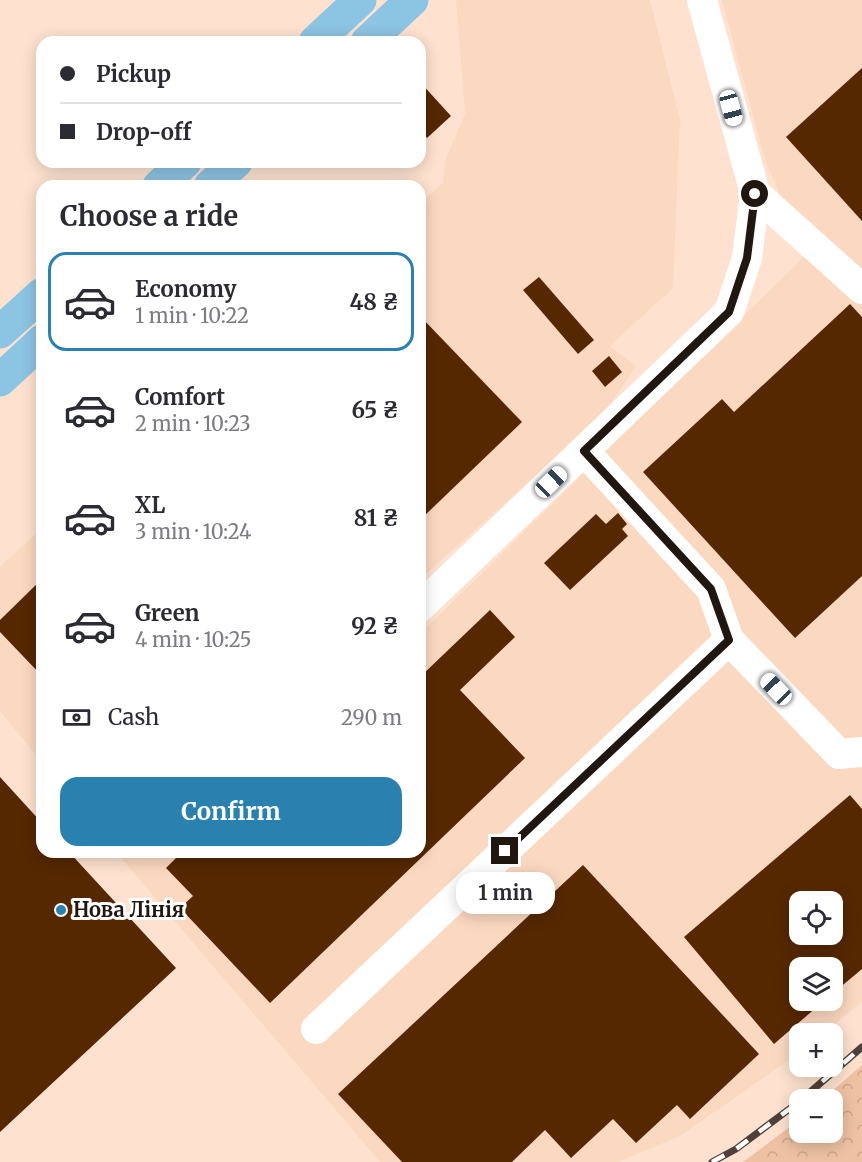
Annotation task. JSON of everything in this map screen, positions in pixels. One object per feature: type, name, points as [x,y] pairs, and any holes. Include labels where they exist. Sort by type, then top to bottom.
[{"type":"main road","points":[[321,36],[360,0]]},
{"type":"main road","points":[[373,36],[412,0]]},
{"type":"main road","points":[[166,180],[178,168]]},
{"type":"main road","points":[[216,180],[230,168]]},
{"type":"main road","points":[[0,332],[36,299]]},
{"type":"main road","points":[[0,380],[36,347]]},
{"type":"lane","points":[[426,601],[729,312],[747,258],[755,194],[702,0]]},
{"type":"lane","points":[[755,194],[862,289]]},
{"type":"lane","points":[[584,451],[711,589],[729,640],[839,754],[862,752]]},
{"type":"lane","points":[[316,1029],[729,640]]},
{"type":"shaded area","points":[[456,0],[650,0],[680,119],[673,288],[610,346],[636,366],[602,417],[426,574],[426,199],[443,183],[445,161],[465,114]]},
{"type":"shaded area","points":[[722,0],[862,0],[862,1002],[836,1023],[789,1023],[789,1060],[680,1136],[618,1162],[380,1162],[121,858],[426,858],[426,628],[806,255],[765,160]]},
{"type":"shaded area","points":[[36,534],[36,755],[0,711],[0,567]]},
{"type":"green space","points":[[862,1065],[862,1162],[743,1162],[789,1128],[789,1143],[843,1143],[843,1089],[834,1089]]},
{"type":"building","points":[[862,68],[862,221],[786,137]]},
{"type":"building","points":[[426,89],[451,116],[426,137]]},
{"type":"building","points":[[539,277],[594,340],[578,354],[523,290]]},
{"type":"building","points":[[850,304],[862,317],[862,576],[795,638],[643,472],[722,399],[734,412]]},
{"type":"building","points":[[426,322],[522,422],[426,514]]},
{"type":"building","points":[[609,356],[622,372],[605,387],[592,371]]},
{"type":"building","points":[[618,513],[627,524],[622,529],[628,536],[570,590],[544,563],[596,514],[606,524]]},
{"type":"building","points":[[36,585],[36,670],[0,632],[0,620]]},
{"type":"building","points":[[490,610],[515,637],[460,690],[525,758],[426,853],[426,671]]},
{"type":"building","name":"Нова Лінія","points":[[0,777],[36,816],[36,858],[75,858],[176,968],[0,1132]]},
{"type":"building","points":[[850,795],[862,809],[862,969],[843,985],[843,957],[789,957],[789,1011],[812,1011],[798,1023],[789,1023],[789,1031],[774,1044],[684,937]]},
{"type":"building","points":[[176,858],[421,858],[270,1003],[180,908],[193,896],[166,868]]},
{"type":"building","points":[[583,865],[759,1054],[690,1119],[677,1105],[636,1143],[613,1119],[571,1158],[545,1130],[512,1162],[402,1162],[338,1094]]},
{"type":"railway","points":[[814,1089],[862,1047]]},
{"type":"railway","points":[[712,1162],[736,1149],[789,1109]]},
{"type":"place","name":"Нова Лінія","points":[[61,910]]},
{"type":"route","points":[[505,851],[729,640],[711,589],[584,451],[729,312],[747,258],[755,194]]}]
